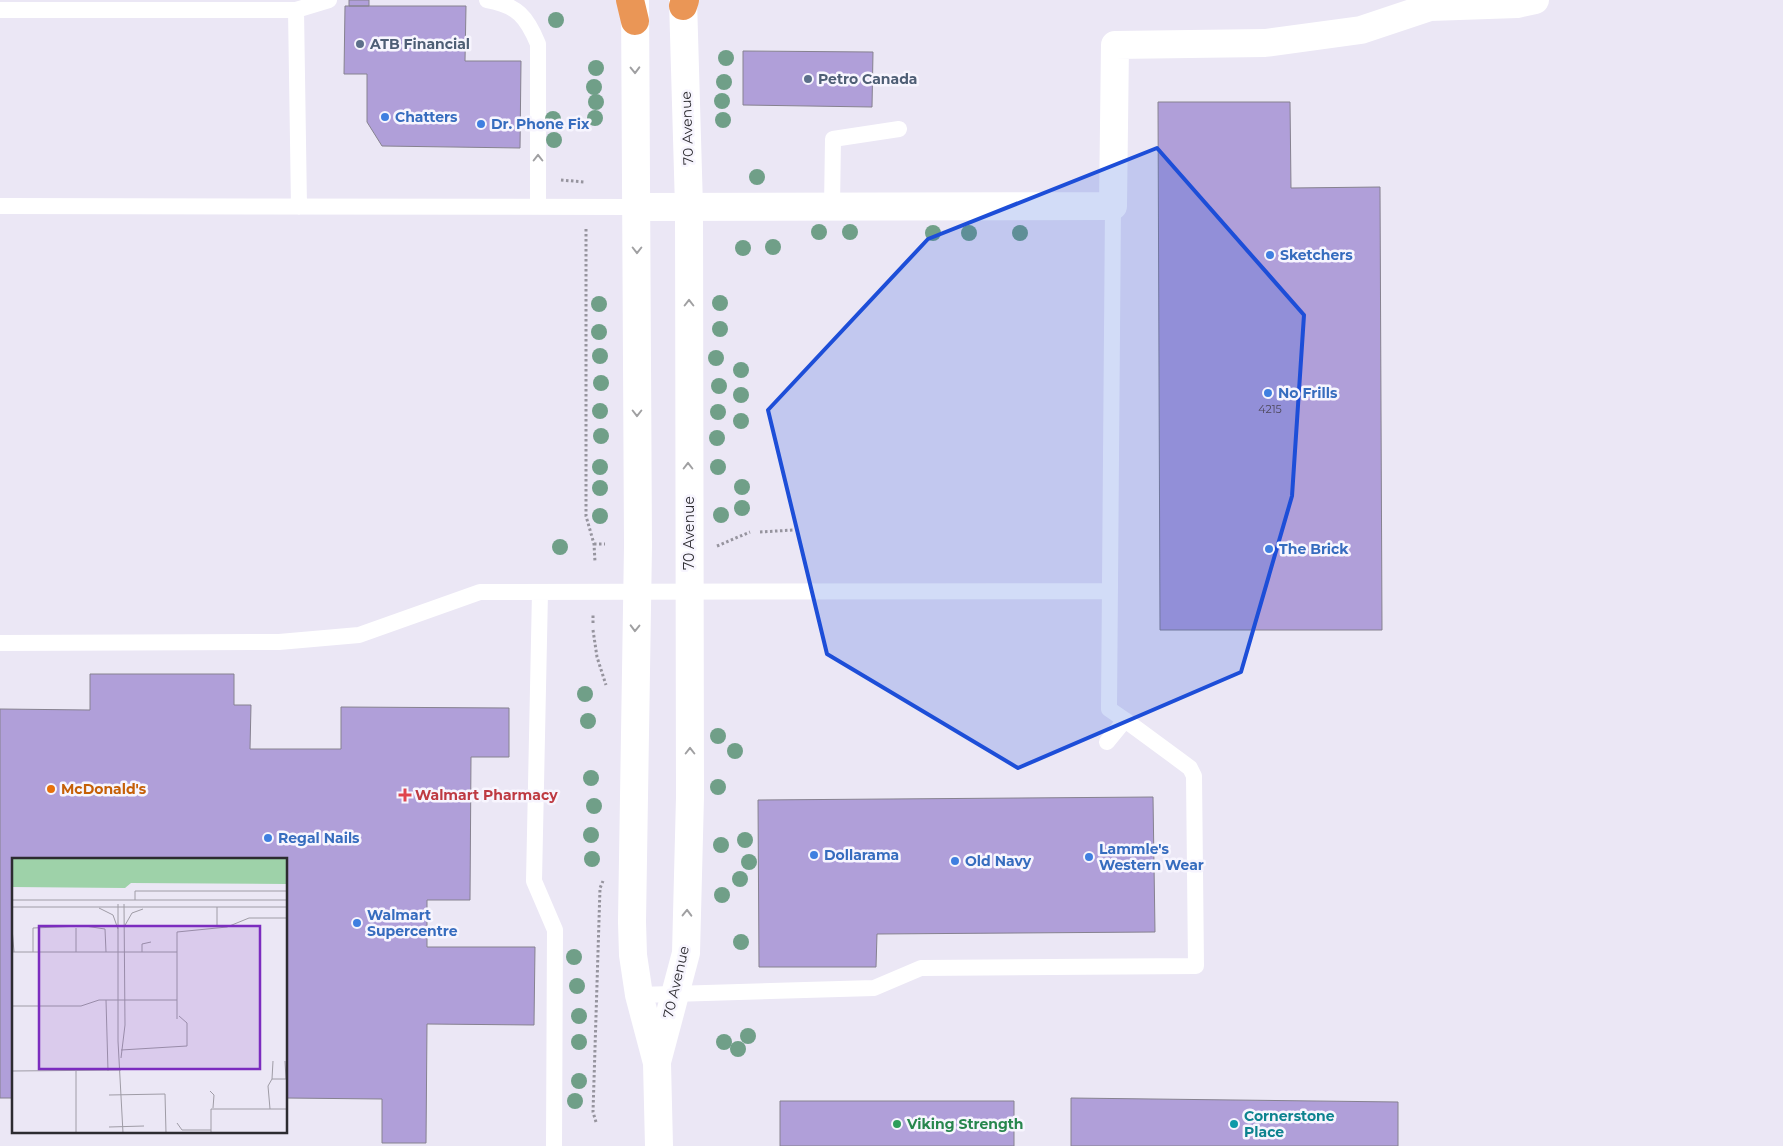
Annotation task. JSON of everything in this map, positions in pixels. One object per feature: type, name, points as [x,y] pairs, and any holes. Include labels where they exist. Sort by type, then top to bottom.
[{"type":"street","points":[[636,207],[1113,206],[1115,45],[1264,43],[1361,30],[1430,4],[1517,4],[1535,0]]},
{"type":"street","name":"70 Avenue","points":[[657,1063],[686,952],[690,797],[689,206],[684,2]]},
{"type":"street","name":"70 Avenue","points":[[633,7],[636,207],[636,592],[632,922],[633,954],[639,995],[657,1063],[659,1146]]},
{"type":"lane","points":[[0,10],[296,10],[329,0]]},
{"type":"lane","points":[[486,0],[516,10],[530,22],[538,44],[538,206]]},
{"type":"lane","points":[[296,10],[299,206]]},
{"type":"lane","points":[[832,206],[833,139],[899,128]]},
{"type":"lane","points":[[0,206],[636,207]]},
{"type":"lane","points":[[639,995],[874,988],[921,968],[1196,966],[1194,776],[1190,768],[1109,709],[1113,206]]},
{"type":"lane","points":[[0,643],[279,642],[341,638],[359,635],[480,592],[1110,591]]},
{"type":"lane","points":[[540,592],[534,882],[555,930],[554,1146]]},
{"type":"lane","points":[[1108,742],[1125,720]]},
{"type":"path","points":[[552,180],[580,180],[587,184]]},
{"type":"path","points":[[586,231],[586,516],[594,544],[595,562]]},
{"type":"path","points":[[760,532],[793,530]]},
{"type":"path","points":[[722,546],[750,532]]},
{"type":"path","points":[[594,544],[605,544]]},
{"type":"path","points":[[594,1112],[596,1122]]},
{"type":"highlighted area","points":[[1157,148],[1304,315],[1292,496],[1241,672],[1018,768],[827,654],[768,410],[928,239]]},
{"type":"building","points":[[349,0],[369,0],[369,6],[349,6]]},
{"type":"building","points":[[345,6],[466,6],[465,61],[521,61],[520,148],[382,146],[367,122],[367,74],[344,74]]},
{"type":"building","name":"Petro Canada","points":[[743,51],[873,52],[872,107],[743,105]]},
{"type":"building","points":[[1158,102],[1290,102],[1291,188],[1380,187],[1382,630],[1160,630]]},
{"type":"building","name":"Walmart Supercentre","points":[[90,674],[234,674],[234,705],[251,705],[250,749],[341,749],[341,707],[509,708],[509,757],[471,757],[470,900],[427,900],[427,947],[535,947],[534,1025],[427,1024],[426,1143],[382,1143],[382,1099],[288,1098],[288,858],[12,858],[12,1098],[0,1098],[0,709],[90,710]]},
{"type":"building","points":[[1153,797],[1155,932],[877,934],[876,967],[759,967],[758,800]]},
{"type":"building","name":"Cornerstone Place","points":[[1071,1098],[1398,1102],[1398,1146],[1071,1146]]},
{"type":"building","name":"Viking Strength","points":[[780,1101],[1014,1101],[1014,1146],[780,1146]]},
{"type":"place","name":"ATB Financial","points":[[360,44]]},
{"type":"place","name":"Petro Canada","points":[[808,79]]},
{"type":"place","name":"Chatters","points":[[385,117]]},
{"type":"place","name":"Dr. Phone Fix","points":[[481,124]]},
{"type":"place","name":"Sketchers","points":[[1270,255]]},
{"type":"place","name":"No Frills","points":[[1268,393]]},
{"type":"place","name":"The Brick","points":[[1269,549]]},
{"type":"place","name":"McDonald's","points":[[51,789]]},
{"type":"place","name":"Walmart Pharmacy","points":[[405,795]]},
{"type":"place","name":"Regal Nails","points":[[268,838]]},
{"type":"place","name":"Dollarama","points":[[814,855]]},
{"type":"place","name":"Lammle's Western Wear","points":[[1089,857]]},
{"type":"place","name":"Old Navy","points":[[955,861]]},
{"type":"place","name":"Walmart Supercentre","points":[[357,923]]},
{"type":"place","name":"Viking Strength","points":[[897,1124]]},
{"type":"place","name":"Cornerstone Place","points":[[1234,1124]]}]
